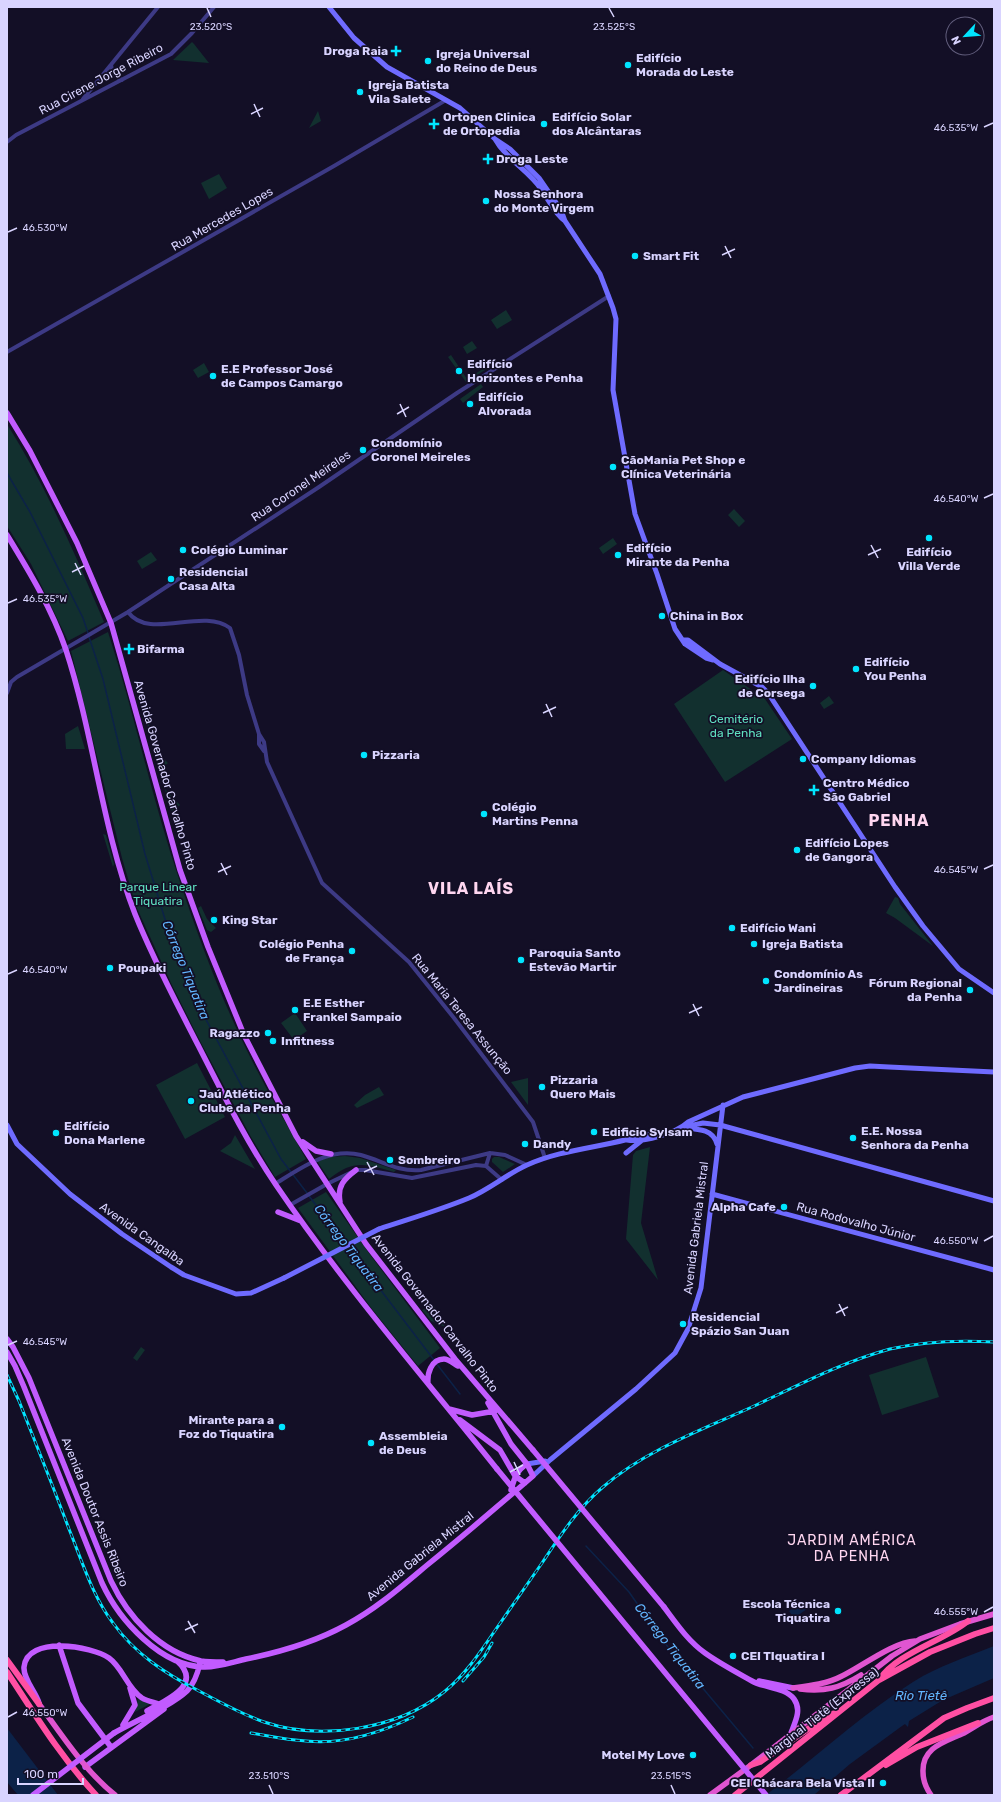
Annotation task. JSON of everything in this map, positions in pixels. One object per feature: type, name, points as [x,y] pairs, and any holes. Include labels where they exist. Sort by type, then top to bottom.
[{"type":"highway","points":[[793,1688],[830,1681],[841,1677],[901,1644],[917,1641],[968,1621],[994,1614]]},
{"type":"highway","points":[[879,1680],[890,1668],[926,1645],[953,1632],[968,1621]]},
{"type":"highway","name":"Marginal Tietê (Expressa)","points":[[735,1795],[879,1680],[930,1652],[994,1628]]},
{"type":"highway","points":[[710,1795],[751,1765],[873,1669],[917,1641]]},
{"type":"highway","points":[[7,1660],[85,1767],[115,1795]]},
{"type":"highway","points":[[793,1688],[823,1691],[834,1688],[873,1669]]},
{"type":"highway","points":[[7,1672],[42,1727],[73,1770],[96,1795]]},
{"type":"highway","points":[[842,1794],[944,1718],[994,1698]]},
{"type":"highway","points":[[751,1765],[760,1762],[828,1715],[840,1712]]},
{"type":"highway","points":[[842,1794],[905,1753],[994,1717]]},
{"type":"highway","points":[[931,1795],[923,1778],[922,1768],[926,1754],[936,1747],[969,1730],[978,1723]]},
{"type":"main road","points":[[329,7],[351,35],[387,67],[463,111],[510,149],[539,178],[564,214],[565,221],[600,274],[616,319],[613,390],[631,501],[657,574],[672,623],[683,640],[688,640],[708,654],[713,660],[762,687],[768,693],[895,887],[933,940],[959,969],[994,993]]},
{"type":"main road","name":"Avenida Governador Carvalho Pinto","points":[[7,413],[30,451],[74,537],[111,623],[180,870],[193,907],[244,1035],[296,1136],[324,1186],[431,1330],[484,1393],[496,1412],[533,1450],[686,1635],[703,1652],[747,1678]]},
{"type":"main road","points":[[7,535],[47,605],[65,648],[111,832],[134,913],[166,984],[234,1114],[278,1182],[290,1206],[361,1302],[766,1795]]},
{"type":"main road","name":"Avenida Cangaíba","points":[[627,1140],[642,1140],[658,1136],[682,1128],[688,1122],[722,1105],[749,1095],[837,1071],[862,1067],[889,1067],[994,1072]]},
{"type":"main road","name":"Avenida Gabriela Mistral","points":[[200,1664],[212,1667],[290,1648],[315,1639],[347,1624],[391,1596],[525,1483],[550,1460],[636,1389],[675,1353],[688,1329],[698,1302],[701,1288],[722,1105]]},
{"type":"main road","points":[[682,1128],[703,1123],[720,1125],[994,1201]]},
{"type":"main road","name":"Avenida Cangaíba","points":[[7,1125],[17,1144],[70,1194],[122,1234],[171,1268],[184,1275],[236,1294],[251,1293],[284,1278],[379,1229],[481,1193],[527,1165],[545,1158],[644,1135],[652,1134],[658,1136]]},
{"type":"main road","points":[[682,1128],[697,1129],[709,1133],[716,1140],[718,1146]]},
{"type":"main road","points":[[296,1136],[312,1149],[331,1154]]},
{"type":"main road","points":[[626,1152],[642,1140]]},
{"type":"main road","points":[[341,1207],[339,1194],[340,1187],[346,1177],[356,1170]]},
{"type":"main road","name":"Rua Rodovalho Júnior","points":[[712,1194],[994,1270]]},
{"type":"main road","points":[[278,1212],[301,1221]]},
{"type":"main road","name":"Avenida Doutor Assis Ribeiro","points":[[7,1339],[29,1378],[110,1581],[120,1601],[137,1621],[156,1639],[200,1664]]},
{"type":"main road","name":"Avenida Doutor Assis Ribeiro","points":[[7,1352],[15,1366],[27,1394],[102,1583],[113,1605],[140,1636],[154,1647],[176,1660]]},
{"type":"main road","points":[[428,1385],[429,1369],[434,1363],[441,1359],[445,1359],[464,1370]]},
{"type":"main road","points":[[449,1409],[472,1414],[496,1412],[511,1444],[528,1464],[532,1476]]},
{"type":"main road","points":[[454,1415],[500,1450],[515,1476],[525,1483]]},
{"type":"main road","name":"Avenida Gabriela Mistral","points":[[528,1464],[550,1460]]},
{"type":"main road","points":[[509,1496],[515,1476],[519,1470],[528,1464]]},
{"type":"main road","points":[[102,1583],[110,1581]]},
{"type":"main road","points":[[113,1605],[120,1601]]},
{"type":"main road","points":[[39,1704],[37,1696],[24,1674],[24,1664],[27,1658],[41,1648],[59,1645],[104,1655],[111,1660],[141,1698],[159,1704]]},
{"type":"main road","points":[[59,1645],[78,1703],[111,1748]]},
{"type":"main road","points":[[85,1767],[187,1691],[200,1664],[176,1660]]},
{"type":"main road","points":[[33,1795],[123,1725],[180,1691],[186,1681],[185,1668],[176,1660]]},
{"type":"main road","name":"Avenida Gabriela Mistral","points":[[200,1664],[227,1663]]},
{"type":"main road","points":[[194,1679],[212,1667]]},
{"type":"main road","points":[[747,1678],[793,1688]]},
{"type":"main road","points":[[747,1678],[759,1684],[784,1692],[793,1698],[797,1703],[798,1714],[791,1734]]},
{"type":"main road","points":[[123,1725],[135,1705],[128,1683]]},
{"type":"main road","points":[[114,1733],[174,1700]]},
{"type":"street","name":"Rua Cirene Jorge Ribeiro","points":[[7,142],[16,135],[171,54],[192,34],[214,7]]},
{"type":"street","points":[[81,101],[157,8]]},
{"type":"street","points":[[111,65],[113,74],[122,80]]},
{"type":"street","name":"Rua Mercedes Lopes","points":[[7,352],[314,178],[446,100]]},
{"type":"street","name":"Rua Coronel Meireles","points":[[7,693],[11,682],[17,677],[65,648],[111,623],[319,488],[457,393],[609,296]]},
{"type":"street","name":"Rua Maria Teresa Assunção","points":[[128,612],[134,619],[149,623],[172,624],[191,620],[216,622],[226,625],[232,632],[239,655],[247,695],[273,777],[322,883],[409,962],[507,1086],[533,1122],[545,1158]]},
{"type":"street","points":[[278,1182],[311,1162],[331,1154],[361,1155],[401,1170],[412,1171],[490,1153],[505,1155],[527,1165]]},
{"type":"street","points":[[486,1166],[490,1153]]},
{"type":"street","points":[[290,1206],[324,1186],[356,1170],[365,1170],[412,1178],[470,1165],[486,1166],[502,1180]]},
{"type":"green space","points":[[192,42],[194,44],[209,63],[173,60]]},
{"type":"green space","points":[[318,111],[321,121],[309,128]]},
{"type":"green space","points":[[219,174],[227,188],[209,199],[201,183]]},
{"type":"green space","points":[[506,310],[512,320],[497,329],[491,320]]},
{"type":"green space","points":[[472,341],[477,348],[467,354],[463,347]]},
{"type":"green space","points":[[451,355],[467,379],[489,365],[490,367],[466,382],[448,357]]},
{"type":"green space","points":[[204,363],[209,372],[198,378],[193,370]]},
{"type":"green space","points":[[481,384],[483,387],[463,403],[460,399]]},
{"type":"green space","points":[[7,424],[47,496],[71,546],[104,622],[68,641],[31,564],[7,526]]},
{"type":"green space","points":[[734,509],[745,521],[739,527],[728,515]]},
{"type":"green space","points":[[613,538],[617,544],[603,554],[599,548]]},
{"type":"green space","points":[[151,552],[157,560],[142,569],[137,561]]},
{"type":"green space","name":"Parque Linear Tiquatira","points":[[108,632],[170,851],[207,959],[222,997],[247,1050],[271,1097],[306,1159],[275,1177],[251,1137],[198,1037],[171,983],[136,906],[122,858],[71,651]]},
{"type":"green space","name":"Cemitério da Penha","points":[[723,670],[765,699],[792,739],[725,782],[674,704]]},
{"type":"green space","points":[[829,696],[834,703],[824,709],[820,703]]},
{"type":"green space","points":[[143,708],[147,713],[153,747]]},
{"type":"green space","points":[[78,726],[85,749],[66,749],[65,734]]},
{"type":"green space","points":[[154,752],[159,754],[168,763],[162,768],[158,766]]},
{"type":"green space","points":[[165,789],[180,805],[173,811],[170,810]]},
{"type":"green space","points":[[103,834],[106,835],[114,864],[113,867]]},
{"type":"green space","points":[[895,897],[898,898],[900,904],[933,946],[886,913]]},
{"type":"green space","points":[[201,906],[207,919],[216,928],[211,932],[207,930],[198,908]]},
{"type":"green space","points":[[295,1013],[307,1031],[294,1040],[281,1023]]},
{"type":"green space","name":"Jaú Atlético Clube da Penha","points":[[197,1063],[225,1117],[185,1139],[156,1085]]},
{"type":"green space","points":[[528,1078],[528,1105],[511,1082]]},
{"type":"green space","points":[[379,1087],[384,1095],[357,1108],[354,1105],[365,1095]]},
{"type":"green space","points":[[235,1135],[255,1169],[220,1151],[231,1143]]},
{"type":"green space","points":[[650,1147],[641,1223],[658,1280],[626,1239],[633,1155],[636,1151]]},
{"type":"green space","points":[[345,1156],[360,1158],[396,1170],[394,1172],[367,1165],[360,1165],[346,1168],[329,1179],[317,1161],[330,1157]]},
{"type":"green space","points":[[494,1157],[499,1157],[515,1164],[503,1172],[492,1162]]},
{"type":"green space","points":[[326,1192],[371,1256],[440,1348],[418,1366],[372,1309],[298,1208]]},
{"type":"green space","points":[[434,1306],[445,1327],[431,1321],[422,1310]]},
{"type":"green space","points":[[141,1347],[145,1350],[137,1361],[133,1358]]},
{"type":"green space","points":[[926,1357],[939,1397],[882,1415],[869,1375]]},
{"type":"green space","points":[[138,1699],[150,1704],[135,1712]]},
{"type":"water","points":[[803,1602],[807,1609],[794,1618],[789,1611]]},
{"type":"water","name":"Rio Tietê","points":[[994,1646],[994,1678],[943,1700],[909,1721],[908,1727],[905,1724],[902,1726],[850,1764],[814,1795],[766,1795],[875,1708],[913,1682],[942,1666]]},
{"type":"water","points":[[7,1728],[58,1795],[18,1795],[7,1782]]},
{"type":"waterway","name":"Córrego Tiquatira","points":[[7,473],[30,512],[83,618],[88,633]]},
{"type":"waterway","name":"Córrego Tiquatira","points":[[89,637],[103,679],[145,854],[168,929],[204,1016],[281,1159],[307,1193]]},
{"type":"waterway","name":"Córrego Tiquatira","points":[[309,1196],[346,1244]]},
{"type":"waterway","name":"Córrego Tiquatira","points":[[348,1247],[434,1360]]},
{"type":"waterway","name":"Córrego Tiquatira","points":[[436,1363],[460,1394]]},
{"type":"waterway","name":"Córrego Tiquatira","points":[[586,1546],[629,1592],[664,1642],[753,1748]]},
{"type":"railway","points":[[7,1375],[19,1401],[93,1589],[113,1623],[131,1644],[141,1654],[163,1670],[223,1704],[255,1719],[286,1728],[309,1731],[333,1731],[381,1723],[404,1715],[425,1705],[451,1686],[465,1672],[477,1656],[577,1513],[603,1487],[637,1462],[694,1432],[820,1375],[872,1354],[903,1346],[929,1343],[955,1341],[994,1342]]},
{"type":"railway","points":[[463,1681],[484,1657],[492,1643]]},
{"type":"railway","points":[[251,1733],[278,1738],[320,1742],[334,1741],[374,1733],[413,1717]]},
{"type":"place","name":"Droga Raia","points":[[396,51]]},
{"type":"place","name":"Igreja Universal do Reino de Deus","points":[[428,61]]},
{"type":"place","name":"Edifício Morada do Leste","points":[[628,65]]},
{"type":"place","name":"Igreja Batista Vila Salete","points":[[360,92]]},
{"type":"place","name":"Ortopen Clinica de Ortopedia","points":[[434,124]]},
{"type":"place","name":"Edifício Solar dos Alcântaras","points":[[544,124]]},
{"type":"place","name":"Droga Leste","points":[[488,159]]},
{"type":"place","name":"Nossa Senhora do Monte Virgem","points":[[486,201]]},
{"type":"place","name":"Smart Fit","points":[[635,256]]},
{"type":"place","name":"Edifício Horizontes e Penha","points":[[459,371]]},
{"type":"place","name":"E.E Professor José de Campos Camargo","points":[[213,376]]},
{"type":"place","name":"Edifício Alvorada","points":[[470,404]]},
{"type":"place","name":"Condomínio Coronel Meireles","points":[[363,450]]},
{"type":"place","name":"CãoMania Pet Shop e Clínica Veterinária","points":[[613,467]]},
{"type":"place","name":"Edifício Villa Verde","points":[[929,538]]},
{"type":"place","name":"Colégio Luminar","points":[[183,550]]},
{"type":"place","name":"Edifício Mirante da Penha","points":[[618,555]]},
{"type":"place","name":"Residencial Casa Alta","points":[[171,579]]},
{"type":"place","name":"China in Box","points":[[662,616]]},
{"type":"place","name":"Bifarma","points":[[129,649]]},
{"type":"place","name":"Edifício You Penha","points":[[856,669]]},
{"type":"place","name":"Edifício Ilha de Corsega","points":[[813,686]]},
{"type":"place","name":"Pizzaria","points":[[364,755]]},
{"type":"place","name":"Company Idiomas","points":[[803,759]]},
{"type":"place","name":"Centro Médico São Gabriel","points":[[814,790]]},
{"type":"place","name":"Colégio Martins Penna","points":[[484,814]]},
{"type":"place","name":"Edifício Lopes de Gangora","points":[[797,850]]},
{"type":"place","name":"King Star","points":[[214,920]]},
{"type":"place","name":"Edifício Wani","points":[[732,928]]},
{"type":"place","name":"Igreja Batista","points":[[754,944]]},
{"type":"place","name":"Colégio Penha de França","points":[[352,951]]},
{"type":"place","name":"Paroquia Santo Estevão Martir","points":[[521,960]]},
{"type":"place","name":"Poupaki","points":[[110,968]]},
{"type":"place","name":"Condomínio As Jardineiras","points":[[766,981]]},
{"type":"place","name":"Fórum Regional da Penha","points":[[970,990]]},
{"type":"place","name":"E.E Esther Frankel Sampaio","points":[[295,1010]]},
{"type":"place","name":"Ragazzo","points":[[268,1033]]},
{"type":"place","name":"Infitness","points":[[273,1041]]},
{"type":"place","name":"Pizzaria Quero Mais","points":[[542,1087]]},
{"type":"place","name":"Jaú Atlético Clube da Penha","points":[[191,1101]]},
{"type":"place","name":"Edificio Sylsam","points":[[594,1132]]},
{"type":"place","name":"Edifício Dona Marlene","points":[[56,1133]]},
{"type":"place","name":"E.E. Nossa Senhora da Penha","points":[[853,1138]]},
{"type":"place","name":"Dandy","points":[[525,1144]]},
{"type":"place","name":"Sombreiro","points":[[390,1160]]},
{"type":"place","name":"Alpha Cafe","points":[[784,1207]]},
{"type":"place","name":"Residencial Spázio San Juan","points":[[683,1324]]},
{"type":"place","name":"Mirante para a Foz do Tiquatira","points":[[282,1427]]},
{"type":"place","name":"Assembleia de Deus","points":[[371,1443]]},
{"type":"place","name":"Escola Técnica Tiquatira","points":[[838,1611]]},
{"type":"place","name":"CEI TIquatira I","points":[[733,1656]]},
{"type":"place","name":"Motel My Love","points":[[693,1755]]},
{"type":"place","name":"CEI Chácara Bela Vista II","points":[[883,1783]]},
{"type":"district","name":"PENHA","points":[[899,820]]},
{"type":"district","name":"VILA LAÍS","points":[[471,888]]},
{"type":"district","name":"JARDIM AMÉRICA DA PENHA","points":[[852,1548]]}]
